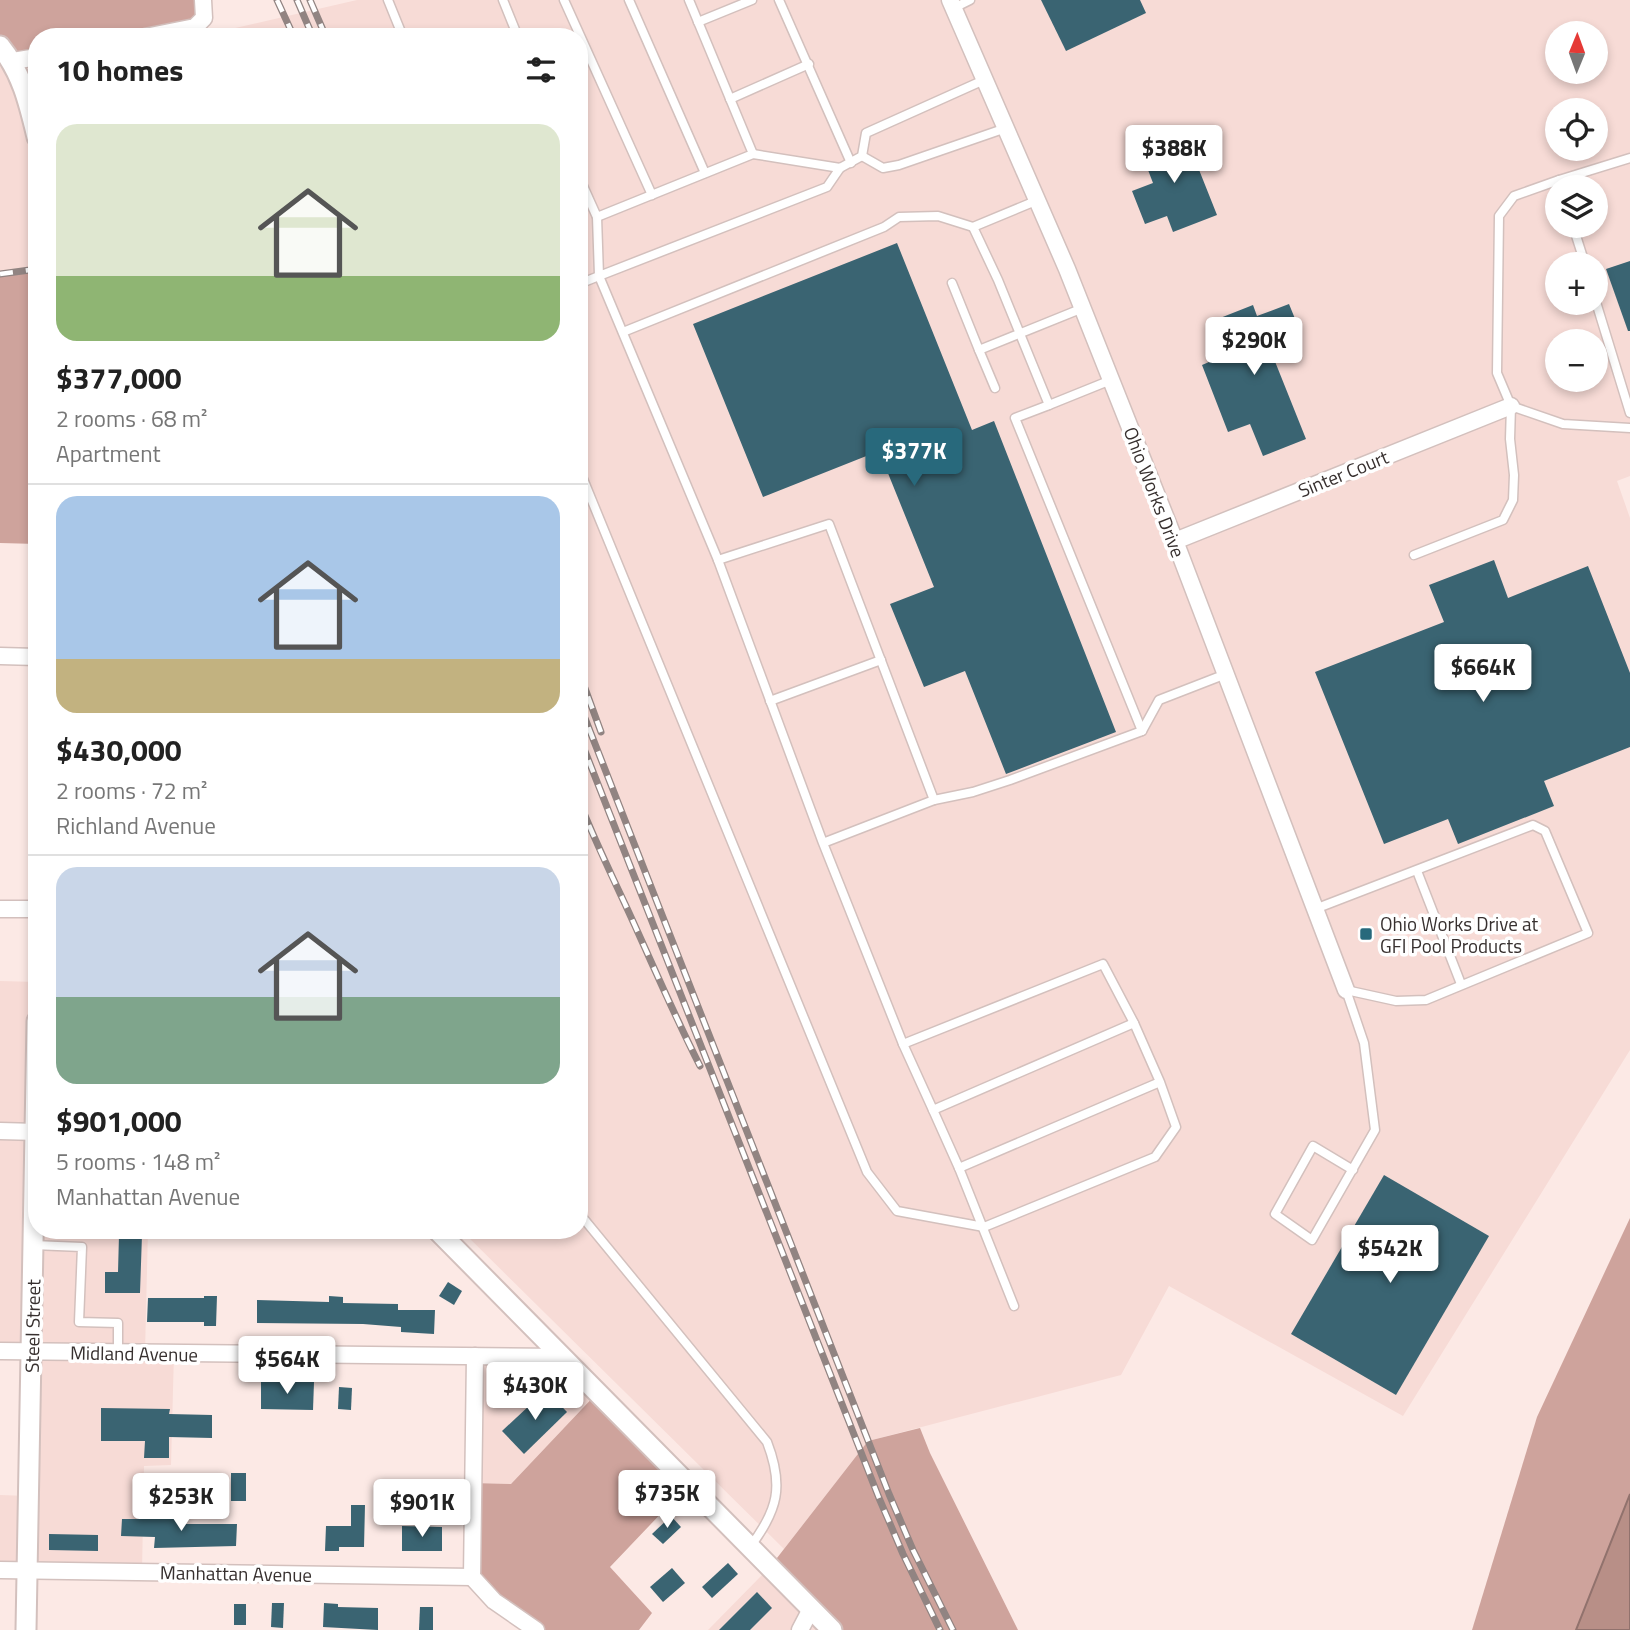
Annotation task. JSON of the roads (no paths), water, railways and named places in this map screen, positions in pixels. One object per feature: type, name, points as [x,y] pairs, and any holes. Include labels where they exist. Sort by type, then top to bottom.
[{"type":"street","points":[[190,28],[204,18],[203,0]]},
{"type":"street","name":"Ohio Works Drive","points":[[952,4],[1083,308],[1346,990]]},
{"type":"street","points":[[6,54],[28,56]]},
{"type":"street","points":[[6,54],[28,100]]},
{"type":"street","name":"Sinter Court","points":[[1175,541],[1511,406]]},
{"type":"street","points":[[0,656],[28,657]]},
{"type":"street","points":[[0,909],[28,909]]},
{"type":"street","points":[[0,1131],[28,1132]]},
{"type":"street","name":"Steel Street","points":[[26,1630],[33,1239]]},
{"type":"street","points":[[446,1239],[832,1630]]},
{"type":"street","name":"Midland Avenue","points":[[0,1351],[561,1357]]},
{"type":"street","points":[[475,1356],[472,1577],[494,1601],[536,1630]]},
{"type":"street","name":"Manhattan Avenue","points":[[0,1570],[472,1577]]},
{"type":"street","points":[[800,1630],[811,1608]]},
{"type":"lane","points":[[388,0],[399,28]]},
{"type":"lane","points":[[502,0],[515,28]]},
{"type":"lane","points":[[564,0],[577,28]]},
{"type":"lane","points":[[629,0],[705,173]]},
{"type":"lane","points":[[689,0],[753,154]]},
{"type":"lane","points":[[698,22],[752,0]]},
{"type":"lane","points":[[779,0],[851,163]]},
{"type":"lane","points":[[952,4],[970,0]]},
{"type":"lane","points":[[588,53],[652,195]]},
{"type":"lane","points":[[730,99],[809,64]]},
{"type":"lane","points":[[588,280],[828,187],[840,168],[862,156],[866,133],[984,80]]},
{"type":"lane","points":[[862,156],[883,168],[891,167],[1006,128]]},
{"type":"lane","points":[[597,217],[753,154],[840,168]]},
{"type":"lane","points":[[1584,175],[1630,158]]},
{"type":"lane","points":[[1414,555],[1503,520],[1513,500],[1511,406],[1497,373],[1499,216],[1514,196],[1545,188]]},
{"type":"lane","points":[[588,197],[597,217],[599,276],[718,560],[823,843],[903,1044],[984,1227],[1014,1306]]},
{"type":"lane","points":[[623,332],[884,227],[899,217],[938,216],[973,227],[1038,200]]},
{"type":"lane","points":[[973,227],[998,280],[1049,405]]},
{"type":"lane","points":[[952,283],[995,388]]},
{"type":"lane","points":[[979,350],[1083,308]]},
{"type":"lane","points":[[1600,315],[1630,413]]},
{"type":"lane","points":[[1111,380],[1016,418],[1142,731]]},
{"type":"lane","points":[[1511,406],[1563,424],[1630,428]]},
{"type":"lane","points":[[588,491],[867,1172],[897,1211],[984,1227],[1154,1157],[1176,1127],[1134,1023],[1103,964],[903,1044]]},
{"type":"lane","points":[[718,560],[830,524],[934,800]]},
{"type":"lane","points":[[770,701],[881,660]]},
{"type":"lane","points":[[823,843],[934,800],[973,792],[1010,780],[1142,731],[1160,700],[1226,674]]},
{"type":"lane","points":[[1315,909],[1533,825],[1545,831],[1588,933],[1426,1000],[1396,1001],[1346,990]]},
{"type":"lane","points":[[1417,871],[1461,984]]},
{"type":"lane","points":[[1346,990],[1364,1043],[1375,1130],[1353,1170],[1312,1240],[1275,1214],[1313,1146],[1353,1170]]},
{"type":"lane","points":[[933,1110],[1134,1023]]},
{"type":"lane","points":[[959,1168],[1160,1082]]},
{"type":"lane","points":[[588,1224],[767,1442],[775,1464],[775,1499],[767,1524],[750,1547]]},
{"type":"lane","points":[[33,1245],[82,1247],[79,1322],[118,1323],[118,1352]]},
{"type":"railway","points":[[277,0],[290,28]]},
{"type":"railway","points":[[297,0],[309,28]]},
{"type":"railway","points":[[310,0],[322,28]]},
{"type":"railway","points":[[0,274],[28,270]]},
{"type":"railway","points":[[588,697],[601,732]]},
{"type":"railway","points":[[588,726],[889,1494],[913,1550],[953,1630]]},
{"type":"railway","points":[[588,759],[879,1498],[940,1630]]},
{"type":"railway","points":[[588,822],[700,1066]]},
{"type":"place","name":"Ohio Works Drive at GFI Pool Products","points":[[1366,934]]}]
